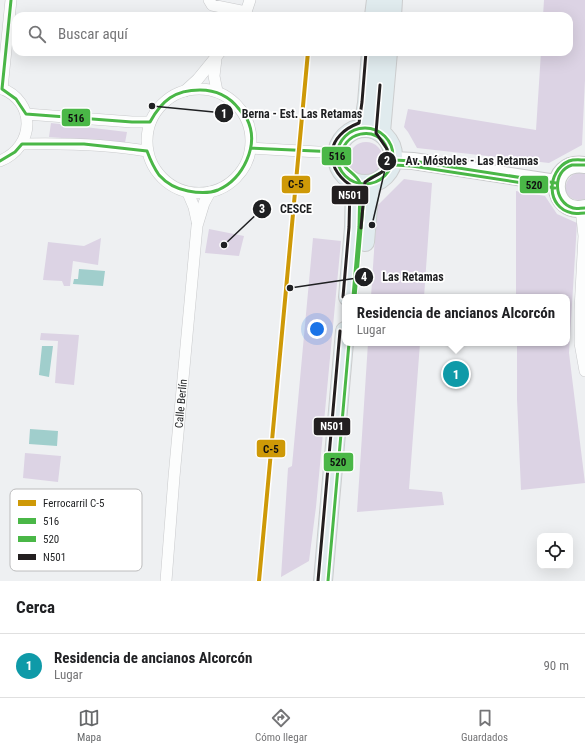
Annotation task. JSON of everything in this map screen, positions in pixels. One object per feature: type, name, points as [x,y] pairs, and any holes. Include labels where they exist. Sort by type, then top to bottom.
[{"type":"main road","points":[[374,12],[376,0]]},
{"type":"main road","points":[[392,12],[393,0]]},
{"type":"main road","points":[[363,127],[367,103],[371,56]]},
{"type":"main road","points":[[381,132],[388,56]]},
{"type":"main road","points":[[363,127],[372,128],[381,132],[387,137],[394,152],[394,160],[386,176],[379,181],[362,184],[346,178],[340,171],[337,162],[337,152],[343,138],[348,133],[363,127]]},
{"type":"main road","points":[[348,294],[354,227],[362,184]]},
{"type":"main road","points":[[360,294],[362,184]]},
{"type":"main road","points":[[323,581],[344,346]]},
{"type":"main road","points":[[334,581],[356,346]]},
{"type":"street","points":[[0,161],[15,152],[22,144],[26,134],[27,124],[26,114],[21,103],[12,94],[1,88],[11,0]]},
{"type":"street","points":[[209,0],[212,5],[238,12]]},
{"type":"street","points":[[246,12],[250,0]]},
{"type":"street","points":[[185,90],[198,79],[216,56]]},
{"type":"street","points":[[217,91],[214,76],[218,56]]},
{"type":"street","points":[[192,89],[217,91],[228,97],[244,114],[249,124],[251,148],[245,165],[235,179],[224,187],[200,194],[188,193],[173,187],[162,179],[152,166],[147,151],[146,141],[150,122],[156,110],[166,100],[178,92],[192,89]]},
{"type":"street","points":[[26,114],[150,122]]},
{"type":"street","points":[[22,144],[60,143],[118,146],[147,151]]},
{"type":"street","points":[[251,148],[337,152]]},
{"type":"street","points":[[394,160],[414,161],[556,183]]},
{"type":"street","points":[[585,165],[577,164],[570,166],[559,176],[556,183],[556,190],[562,202],[567,206],[583,209],[584,236],[580,310],[580,343],[585,371]]},
{"type":"street","name":"Calle Berlín","points":[[166,581],[197,226],[204,203],[210,192]]},
{"type":"street","name":"Calle Berlín","points":[[188,193],[194,207],[197,226]]},
{"type":"shaded area","points":[[544,0],[585,0],[585,80],[582,145],[549,163],[417,148],[404,127],[408,109],[536,130],[541,56],[573,56],[573,12],[543,12]]},
{"type":"shaded area","points":[[51,123],[127,132],[125,143],[49,137]]},
{"type":"shaded area","points":[[366,142],[378,147],[383,159],[378,171],[366,176],[354,171],[349,159],[354,147]]},
{"type":"shaded area","points":[[575,173],[585,174],[585,199],[573,199],[566,192],[567,183]]},
{"type":"shaded area","points":[[404,179],[432,183],[424,294],[371,294],[377,206]]},
{"type":"shaded area","points":[[516,191],[545,196],[557,214],[577,223],[570,337],[570,294],[516,294]]},
{"type":"shaded area","points":[[209,229],[244,236],[239,256],[205,253]]},
{"type":"shaded area","points":[[101,238],[98,265],[73,261],[70,286],[64,286],[62,281],[43,280],[48,242],[84,246]]},
{"type":"shaded area","points":[[313,238],[341,241],[316,507],[309,561],[281,577],[288,468],[292,466]]},
{"type":"shaded area","points":[[41,333],[79,335],[74,385],[55,383],[58,341],[40,340]]},
{"type":"shaded area","points":[[368,346],[420,346],[409,489],[442,492],[444,505],[357,512]]},
{"type":"shaded area","points":[[517,346],[569,346],[569,353],[585,483],[521,490],[517,399]]},
{"type":"shaded area","points":[[25,453],[61,456],[58,482],[23,478]]},
{"type":"water","points":[[79,269],[105,271],[103,286],[73,284],[74,279],[78,279]]},
{"type":"water","points":[[42,346],[53,346],[49,377],[39,375]]},
{"type":"water","points":[[30,429],[58,431],[57,446],[29,444]]},
{"type":"rail line","name":"C-5","points":[[259,581],[308,56]]},
{"type":"transit line","name":"516","points":[[0,161],[15,152],[22,144],[84,144],[147,151],[159,175],[169,183],[184,190],[207,193],[218,190],[227,185],[242,170],[247,160],[251,140],[251,129],[247,119],[235,104],[227,97],[206,90],[191,90],[176,94],[159,108],[150,122],[26,114],[16,99],[2,89],[11,0]]},
{"type":"transit line","name":"N501","points":[[343,294],[349,227],[350,185],[335,169],[332,160],[332,151],[340,135],[348,128],[359,123],[366,56]]},
{"type":"transit line","name":"N501","points":[[361,228],[365,182],[382,172],[388,161],[387,149],[376,133],[380,85]]},
{"type":"transit line","name":"516","points":[[359,128],[371,128],[381,132],[389,140],[393,150],[393,156],[393,162],[389,172],[381,180],[371,184],[359,184],[349,180],[341,172],[337,162],[337,150],[341,140],[349,132],[359,128]]},
{"type":"transit line","name":"520","points":[[353,294],[359,227],[360,183],[347,169],[342,159],[343,150],[347,142],[360,134],[368,134],[376,136],[383,141],[387,149],[389,161],[381,173],[370,178],[365,183],[355,294]]},
{"type":"transit line","name":"516","points":[[251,148],[337,152]]},
{"type":"transit line","name":"516","points":[[394,160],[413,161],[556,183]]},
{"type":"transit line","name":"520","points":[[585,160],[571,160],[561,166],[556,173],[552,189],[557,204],[563,210],[574,213],[585,213]]},
{"type":"transit line","name":"520","points":[[394,165],[412,166],[555,188]]},
{"type":"transit line","name":"516","points":[[585,165],[572,165],[565,168],[558,180],[559,193],[566,205],[574,208],[585,208]]},
{"type":"transit line","name":"N501","points":[[318,581],[340,331]]},
{"type":"transit line","name":"520","points":[[328,581],[349,346]]},
{"type":"place","name":"Berna - Est. Las Retamas","points":[[152,106]]},
{"type":"place","name":"Av. Móstoles - Las Retamas","points":[[372,225]]},
{"type":"place","name":"CESCE","points":[[224,245]]},
{"type":"place","name":"Las Retamas","points":[[290,288]]},
{"type":"place","name":"Residencia de ancianos Alcorcón","points":[[456,374]]}]
